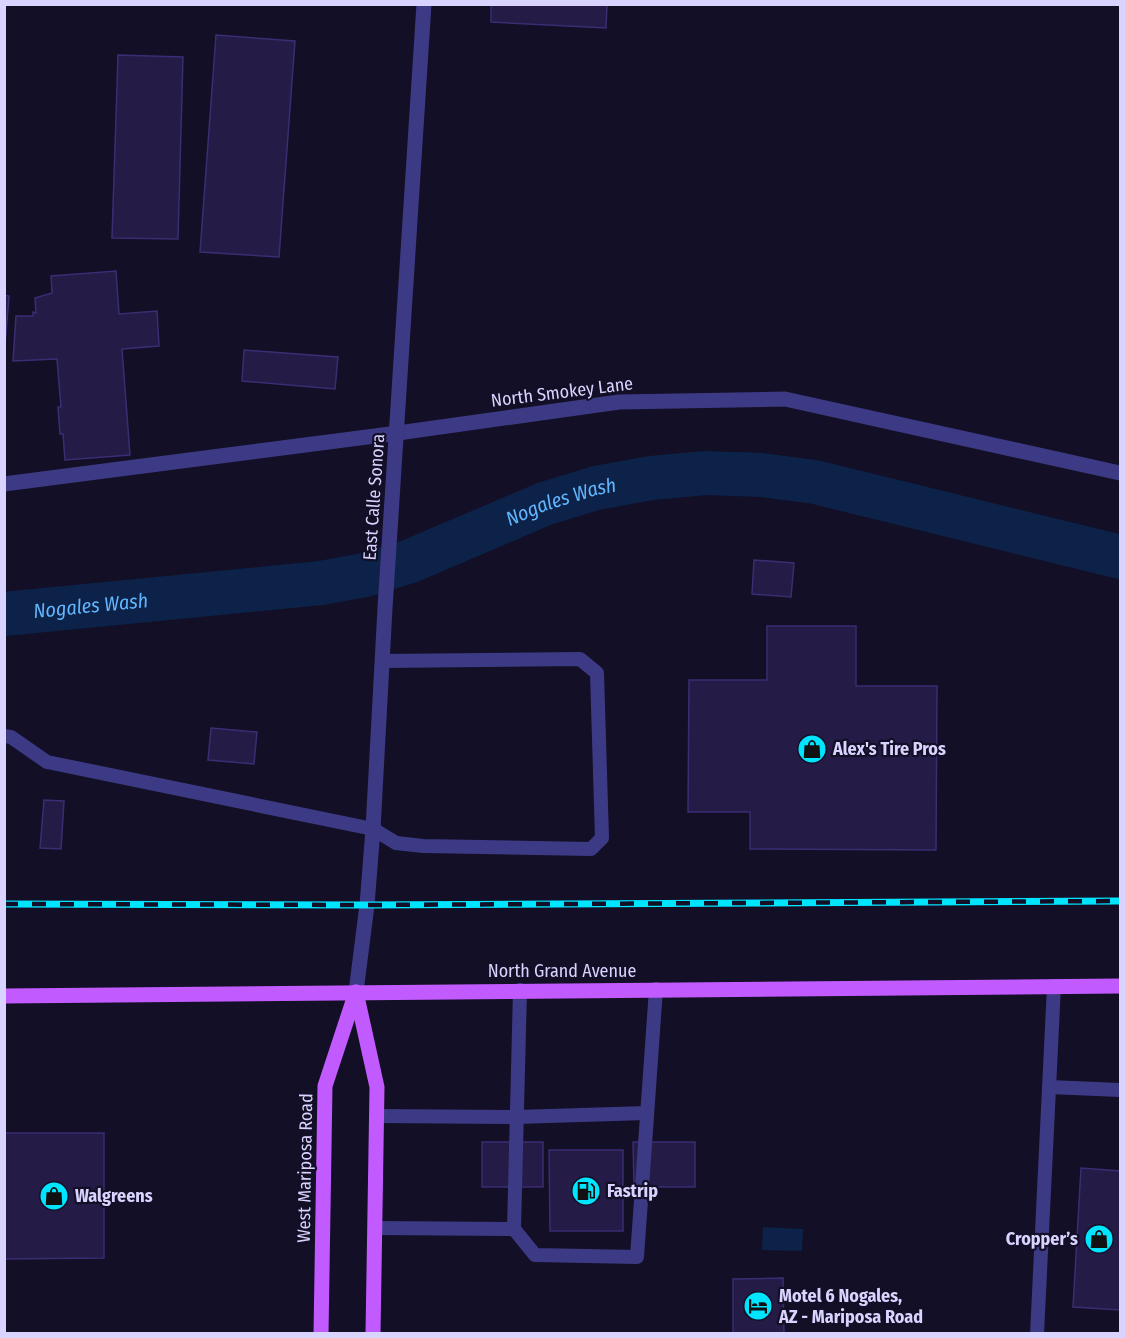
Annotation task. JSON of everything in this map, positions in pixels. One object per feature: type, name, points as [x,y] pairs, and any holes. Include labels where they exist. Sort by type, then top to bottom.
[{"type":"main road","name":"North Grand Avenue","points":[[4,996],[1120,986]]},
{"type":"main road","points":[[356,992],[377,1087],[373,1334]]},
{"type":"main road","name":"West Mariposa Road","points":[[321,1334],[325,1086],[356,992]]},
{"type":"street","name":"East Calle Sonora","points":[[356,992],[374,829],[385,609],[424,4]]},
{"type":"street","name":"North Smokey Lane","points":[[4,484],[619,402],[785,399],[1120,473]]},
{"type":"lane","points":[[4,736],[11,737],[47,762],[374,829],[396,843],[423,846],[591,849],[602,838],[597,673],[580,659],[382,661]]},
{"type":"lane","points":[[1037,1334],[1054,986]]},
{"type":"lane","points":[[520,990],[514,1229],[535,1254],[637,1257],[656,989]]},
{"type":"lane","points":[[1049,1087],[1120,1090]]},
{"type":"lane","points":[[376,1116],[516,1118],[647,1113]]},
{"type":"lane","points":[[375,1228],[514,1229]]},
{"type":"water","points":[[763,1227],[803,1229],[802,1251],[762,1250]]},
{"type":"building","points":[[491,4],[607,4],[606,28],[491,22]]},
{"type":"building","points":[[216,35],[295,41],[279,257],[200,252]]},
{"type":"building","points":[[118,55],[183,57],[178,239],[112,238]]},
{"type":"building","points":[[116,271],[119,314],[157,311],[159,346],[122,349],[130,455],[65,460],[63,434],[60,434],[58,407],[61,407],[57,359],[13,361],[16,316],[33,316],[33,312],[36,313],[35,298],[52,293],[51,276]]},
{"type":"building","points":[[4,295],[9,296],[4,358]]},
{"type":"building","points":[[244,350],[338,357],[335,389],[242,381]]},
{"type":"building","points":[[754,560],[794,563],[791,597],[752,594]]},
{"type":"building","name":"Alex's Tire Pros","points":[[767,626],[856,626],[856,686],[937,686],[936,850],[750,849],[750,812],[688,812],[689,680],[767,680]]},
{"type":"building","points":[[211,728],[257,732],[254,764],[208,760]]},
{"type":"building","points":[[44,800],[64,801],[61,849],[40,848]]},
{"type":"building","name":"Walgreens","points":[[4,1133],[104,1133],[104,1258],[4,1259]]},
{"type":"building","points":[[482,1142],[543,1142],[543,1187],[482,1187]]},
{"type":"building","points":[[633,1142],[695,1142],[695,1187],[634,1187]]},
{"type":"building","name":"Fastrip","points":[[549,1150],[623,1150],[623,1231],[550,1231]]},
{"type":"building","name":"Cropper’s","points":[[1081,1168],[1120,1171],[1120,1310],[1073,1307]]},
{"type":"building","name":"Motel 6 Nogales, AZ - Mariposa Road","points":[[783,1278],[784,1334],[733,1334],[733,1279]]},
{"type":"waterway","name":"Nogales Wash","points":[[4,614],[321,583],[365,575],[408,562],[544,504],[596,488],[651,478],[706,473],[761,475],[815,482],[1120,557]]},
{"type":"railway","points":[[4,904],[367,905],[1120,901]]},
{"type":"place","name":"Alex's Tire Pros","points":[[812,749]]},
{"type":"place","name":"Fastrip","points":[[586,1191]]},
{"type":"place","name":"Walgreens","points":[[54,1196]]},
{"type":"place","name":"Cropper’s","points":[[1099,1239]]},
{"type":"place","name":"Motel 6 Nogales, AZ - Mariposa Road","points":[[758,1306]]}]
